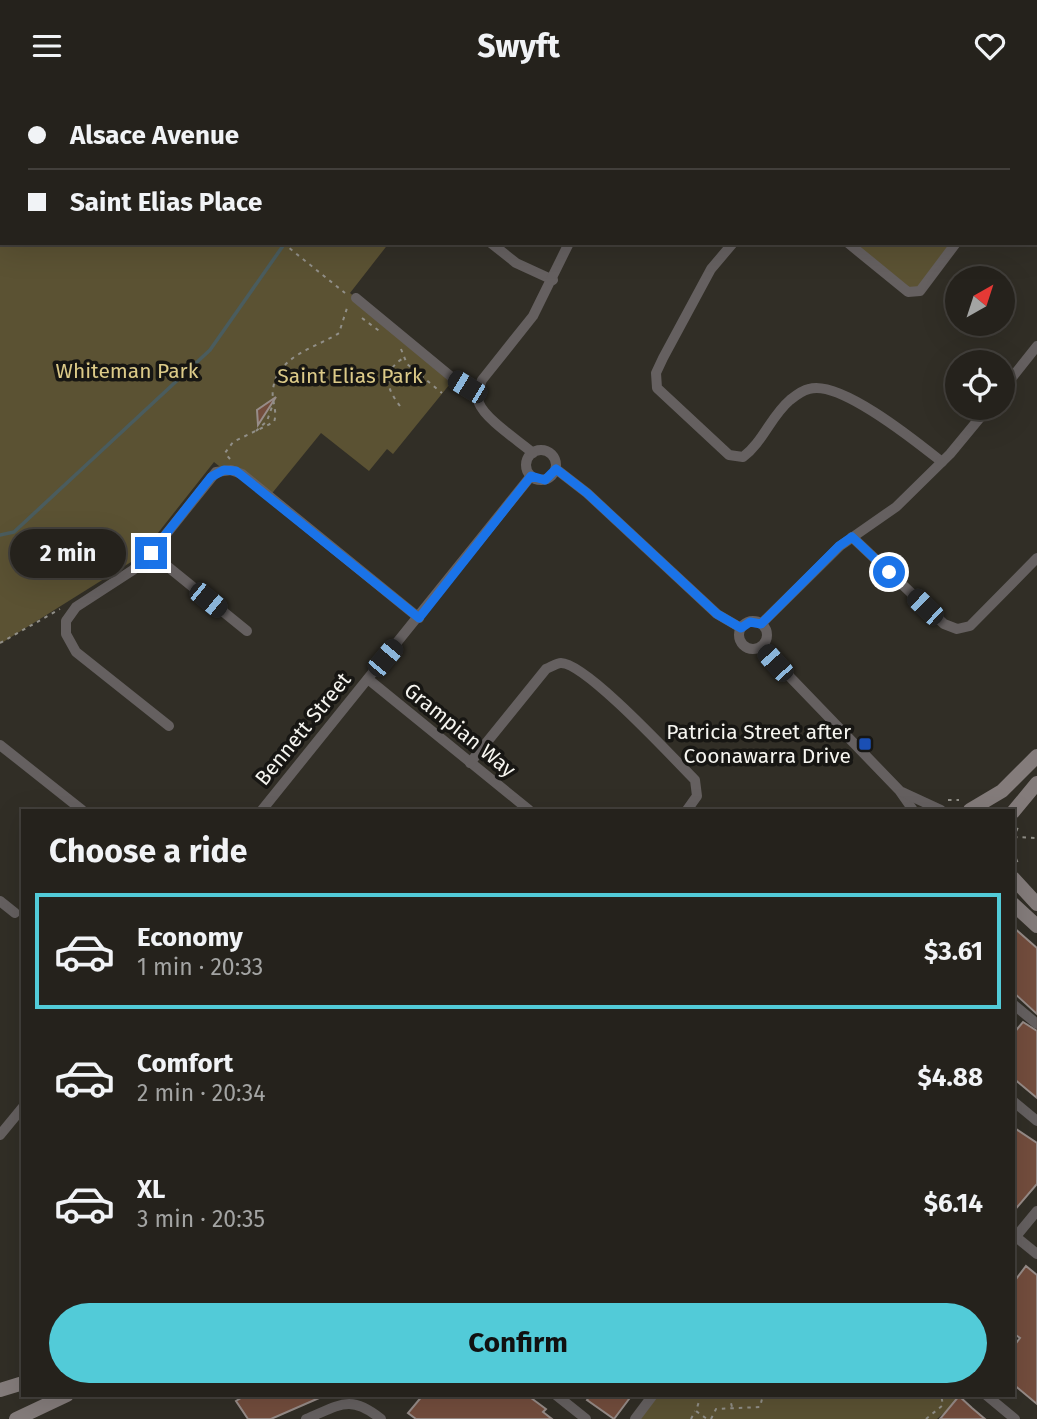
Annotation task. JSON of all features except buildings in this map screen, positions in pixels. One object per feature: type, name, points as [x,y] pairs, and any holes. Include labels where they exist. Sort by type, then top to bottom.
[{"type":"street","points":[[494,245],[516,263],[553,280]]},
{"type":"street","points":[[533,453],[488,415],[479,404],[478,393],[482,380],[533,316],[568,245]]},
{"type":"street","points":[[731,245],[711,269],[656,373],[657,388],[729,455],[743,457],[754,448],[789,401],[810,388],[826,389],[882,415],[942,462]]},
{"type":"street","points":[[850,245],[908,292],[920,291],[954,245]]},
{"type":"street","points":[[353,298],[454,379],[478,393]]},
{"type":"street","points":[[1015,374],[1037,346]]},
{"type":"street","points":[[761,624],[839,546],[896,507],[942,462],[978,420]]},
{"type":"street","points":[[556,469],[545,480],[531,476],[526,467],[533,453],[542,450],[552,455],[556,469],[587,493],[717,614],[741,628]]},
{"type":"street","points":[[169,726],[76,652],[66,634],[66,621],[76,607],[133,570],[151,553],[211,477],[224,470],[236,471],[419,618]]},
{"type":"street","name":"Bennett Street","points":[[263,809],[531,476]]},
{"type":"street","points":[[852,537],[944,624],[957,629],[970,626],[1037,558]]},
{"type":"street","points":[[151,553],[247,631]]},
{"type":"street","points":[[741,628],[750,622],[761,624],[767,633],[761,647]]},
{"type":"street","points":[[741,628],[742,643],[751,649],[761,647]]},
{"type":"street","points":[[761,647],[899,790],[912,809]]},
{"type":"street","points":[[470,763],[547,669],[561,663],[575,667],[613,698],[695,780],[697,796],[688,809]]},
{"type":"street","name":"Grampian Way","points":[[368,679],[528,809]]},
{"type":"street","points":[[0,745],[81,809]]},
{"type":"street","points":[[968,805],[1002,791],[1037,756]]},
{"type":"street","points":[[1016,818],[1037,783]]},
{"type":"street","points":[[899,790],[937,809]]},
{"type":"street","points":[[1015,880],[1037,904]]},
{"type":"street","points":[[0,901],[16,913]]},
{"type":"street","points":[[1015,906],[1037,926]]},
{"type":"street","points":[[1015,1006],[1037,1024]]},
{"type":"street","points":[[1015,1103],[1037,1121]]},
{"type":"street","points":[[0,1135],[21,1109]]},
{"type":"street","points":[[1037,1211],[1015,1239],[1037,1254]]},
{"type":"street","points":[[0,1390],[21,1384]]},
{"type":"street","points":[[16,1419],[63,1397]]},
{"type":"street","points":[[558,1397],[586,1419]]},
{"type":"street","points":[[635,1419],[652,1397]]},
{"type":"street","points":[[988,1397],[1016,1419]]},
{"type":"street","points":[[306,1419],[352,1402],[363,1405],[381,1419]]},
{"type":"path","points":[[286,245],[342,290]]},
{"type":"path","points":[[225,453],[233,442],[273,424],[276,417],[273,387],[281,370],[299,353],[339,333],[353,298]]},
{"type":"path","points":[[359,315],[378,333],[391,335]]},
{"type":"path","points":[[400,345],[403,359],[442,393]]},
{"type":"path","points":[[400,406],[387,389],[387,380],[390,372],[403,359]]},
{"type":"path","points":[[251,435],[267,421],[274,403]]},
{"type":"path","points":[[0,643],[67,604],[76,607]]},
{"type":"path","points":[[937,809],[937,798],[968,805]]},
{"type":"path","points":[[1015,838],[1037,838]]},
{"type":"path","points":[[691,1419],[700,1397]]},
{"type":"path","points":[[729,1397],[732,1408]]},
{"type":"path","points":[[696,1411],[709,1419],[716,1409],[760,1407],[762,1397]]},
{"type":"path","points":[[926,1419],[943,1405],[941,1397]]},
{"type":"green space","name":"Whiteman Park","points":[[0,245],[387,245],[350,293],[454,379],[393,454],[387,449],[369,471],[321,433],[269,497],[242,474],[224,470],[214,462],[139,557],[0,644]]},
{"type":"green space","points":[[852,245],[954,245],[920,291],[907,289]]},
{"type":"green space","points":[[652,1397],[962,1397],[937,1419],[635,1419]]},
{"type":"waterway","points":[[0,535],[14,532],[210,350],[284,245]]},
{"type":"place","name":"Patricia Street after Coonawarra Drive","points":[[865,744]]},
{"type":"route","points":[[151,553],[216,472],[236,471],[419,618],[531,476],[545,480],[554,474],[556,469],[587,493],[717,614],[741,628],[754,621],[761,624],[839,546],[852,537],[889,572]]},
{"type":"park label","name":"Saint Elias Park","points":[[350,376]]}]
